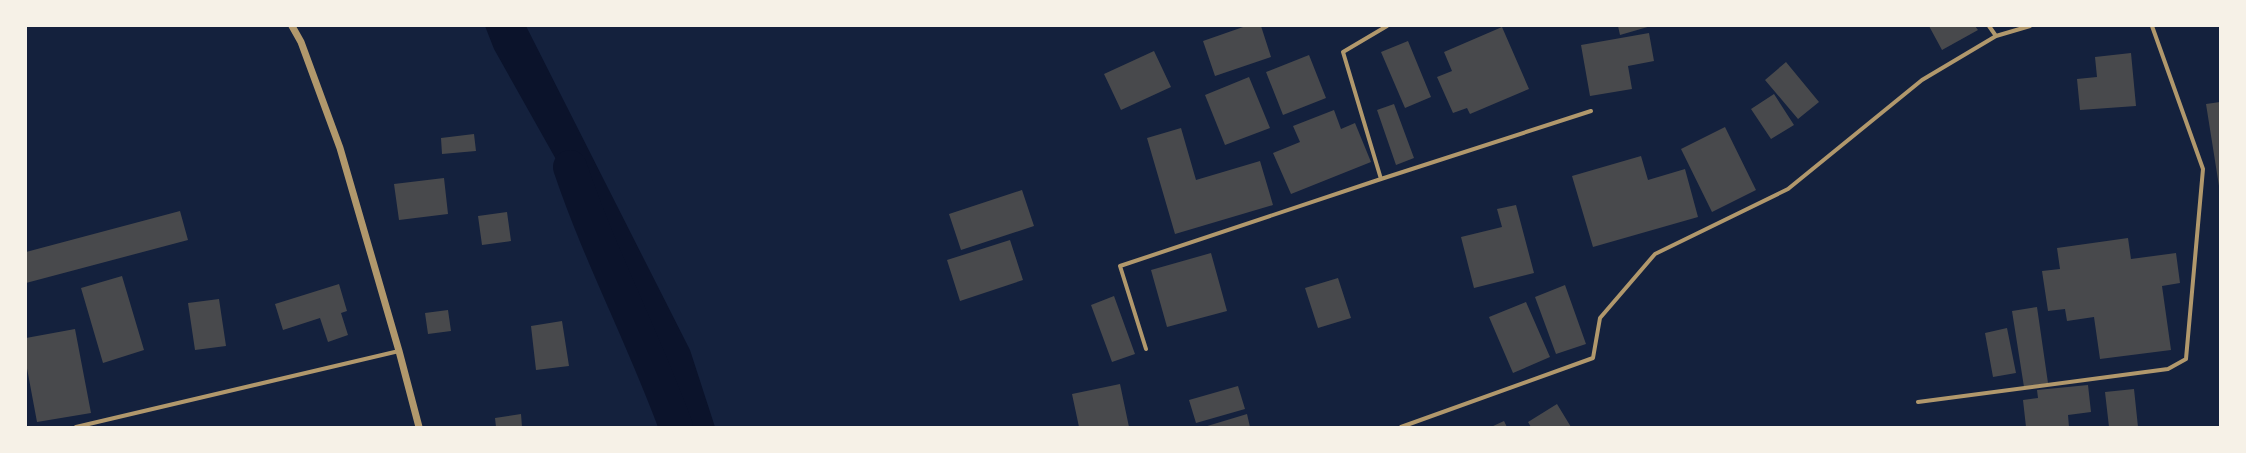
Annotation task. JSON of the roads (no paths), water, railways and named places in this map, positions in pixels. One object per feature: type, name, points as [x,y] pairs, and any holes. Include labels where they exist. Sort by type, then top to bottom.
[{"type":"street","points":[[292,26],[301,42],[340,148],[400,351],[419,427]]},
{"type":"street","points":[[1381,179],[1343,52],[1387,26]]},
{"type":"street","points":[[1989,26],[1996,36]]},
{"type":"street","points":[[1401,427],[1593,358],[1600,318],[1655,254],[1788,189],[1922,80],[1996,36],[2030,26]]},
{"type":"street","points":[[1918,402],[2168,369],[2186,359],[2203,169],[2152,26]]},
{"type":"street","points":[[1146,349],[1120,266],[1591,111]]},
{"type":"street","points":[[76,427],[400,351]]},
{"type":"water","points":[[485,26],[526,26],[690,350],[715,427],[670,427],[643,314],[494,49]]},
{"type":"waterway","points":[[570,167],[608,265],[676,427]]}]
